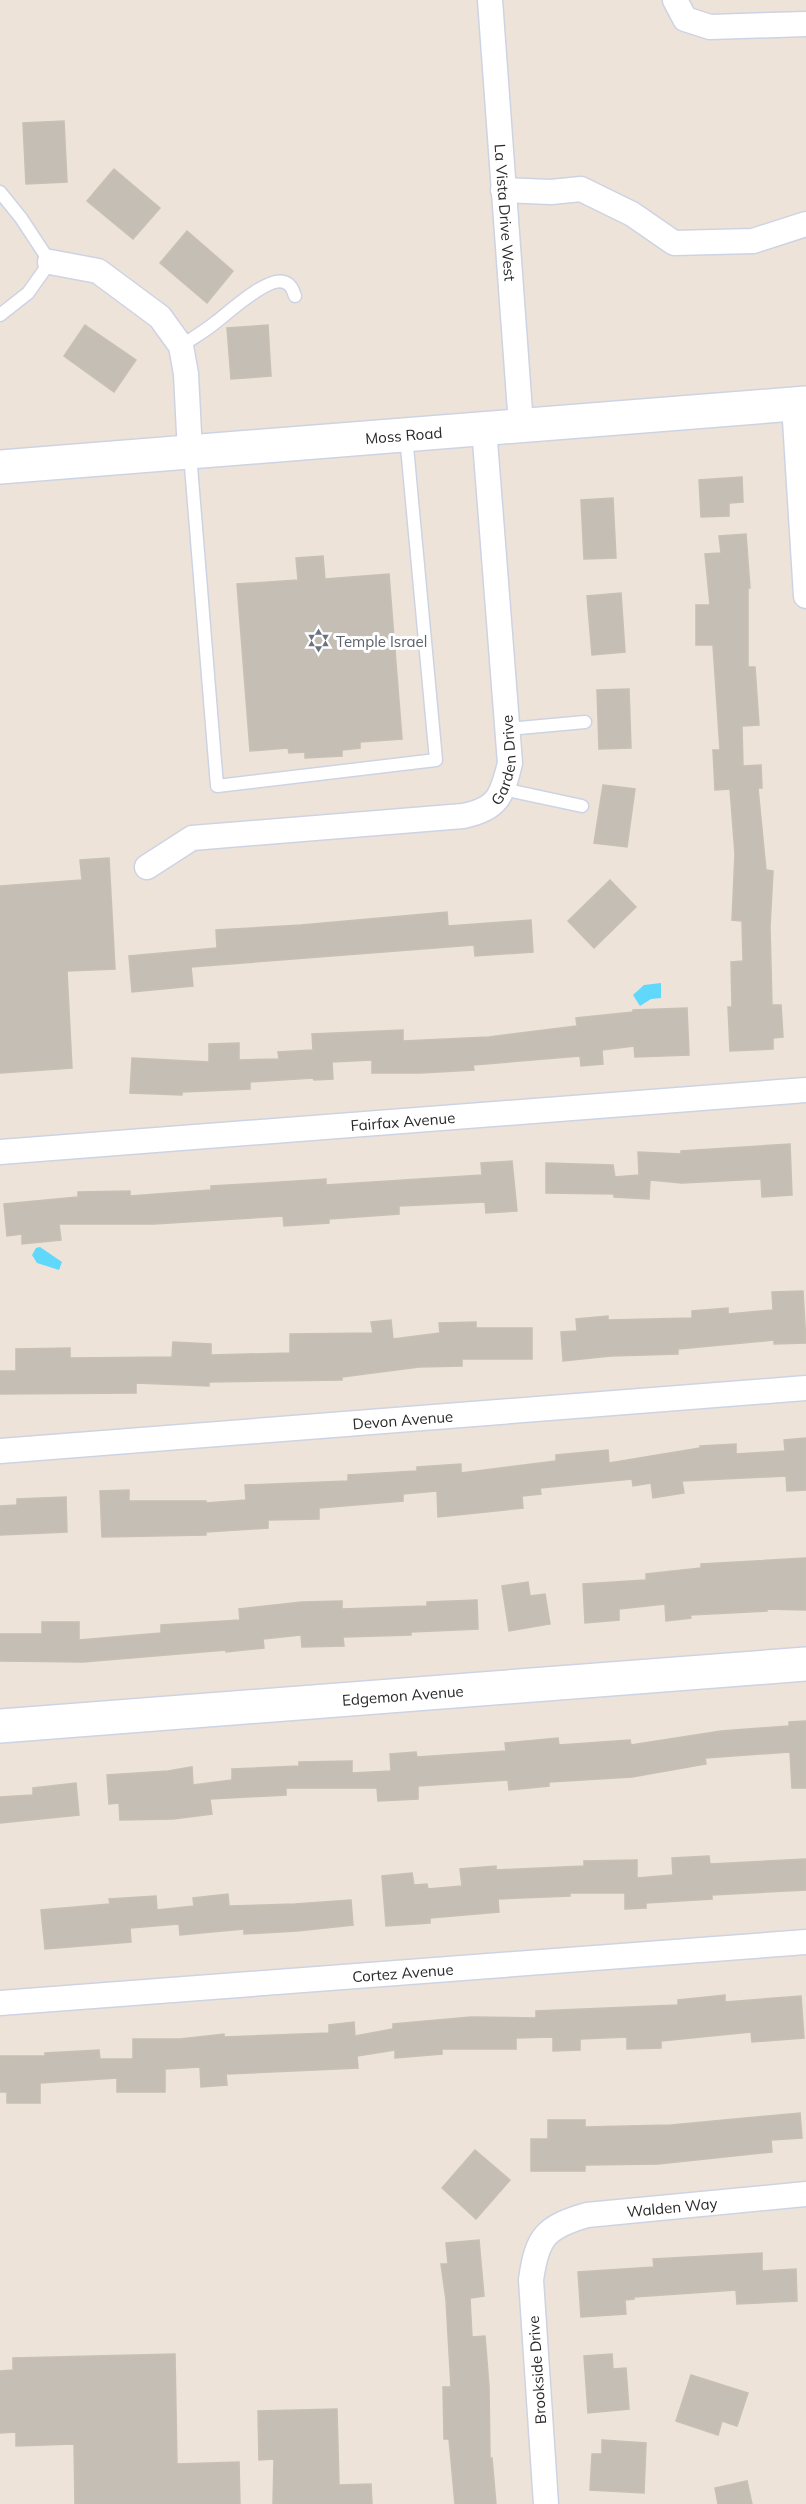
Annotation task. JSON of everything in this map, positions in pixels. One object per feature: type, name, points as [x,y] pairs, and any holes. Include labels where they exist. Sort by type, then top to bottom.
[{"type":"street","name":"La Vista Drive West","points":[[490,0],[521,424]]},
{"type":"street","points":[[675,0],[685,19],[710,27],[806,24]]},
{"type":"street","points":[[503,190],[551,192],[581,189],[632,214],[674,243],[753,241],[805,226]]},
{"type":"street","points":[[50,262],[99,270],[160,317],[181,346],[186,374],[190,453]]},
{"type":"street","points":[[800,403],[806,596]]},
{"type":"street","name":"Moss Road","points":[[0,467],[800,403]]},
{"type":"street","name":"Garden Drive","points":[[147,867],[192,838],[463,816],[485,811],[503,789],[510,763],[484,428]]},
{"type":"street","name":"Fairfax Avenue","points":[[0,1152],[806,1090]]},
{"type":"street","name":"Devon Avenue","points":[[0,1450],[806,1388]]},
{"type":"street","name":"Edgemon Avenue","points":[[0,1726],[806,1664]]},
{"type":"street","name":"Cortez Avenue","points":[[0,2003],[806,1942]]},
{"type":"street","name":"Walden Way","points":[[543,2238],[560,2223],[587,2215],[806,2194]]},
{"type":"street","name":"Brookside Drive","points":[[543,2238],[534,2256],[531,2280],[546,2504]]},
{"type":"lane","points":[[0,192],[21,218],[50,262],[28,293],[0,315]]},
{"type":"lane","points":[[181,346],[216,322],[233,307],[273,282],[283,281],[292,287],[296,296]]},
{"type":"lane","points":[[190,453],[217,786],[436,760],[406,435]]},
{"type":"lane","points":[[508,729],[585,722]]},
{"type":"lane","points":[[503,789],[582,806]]},
{"type":"water","points":[[661,983],[661,998],[651,999],[640,1006],[633,995],[644,985]]},
{"type":"water","points":[[40,1247],[62,1262],[59,1270],[37,1263],[32,1255],[36,1248]]},
{"type":"building","points":[[64,121],[67,182],[26,184],[23,123]]},
{"type":"building","points":[[114,169],[160,208],[133,239],[87,201]]},
{"type":"building","points":[[187,231],[233,271],[207,303],[160,263]]},
{"type":"building","points":[[85,325],[136,360],[114,392],[64,356]]},
{"type":"building","points":[[268,325],[271,376],[231,379],[227,328]]},
{"type":"building","points":[[742,477],[743,502],[729,503],[729,516],[701,517],[699,480]]},
{"type":"building","points":[[613,498],[616,558],[584,559],[581,500]]},
{"type":"building","points":[[746,534],[750,588],[748,588],[748,667],[755,667],[759,725],[742,726],[743,766],[761,765],[762,788],[758,788],[766,870],[773,871],[770,927],[772,1005],[781,1005],[783,1037],[773,1038],[773,1049],[730,1051],[728,1007],[732,1007],[731,962],[743,961],[742,921],[732,920],[735,854],[730,789],[715,790],[713,750],[720,750],[713,645],[696,645],[696,605],[710,605],[705,554],[721,553],[719,536]]},
{"type":"building","name":"Temple Israel","points":[[323,556],[325,579],[389,574],[402,739],[360,742],[360,748],[342,750],[342,756],[305,758],[305,752],[289,753],[288,748],[250,751],[237,584],[298,580],[296,558]]},
{"type":"building","points":[[621,593],[625,652],[592,655],[587,596]]},
{"type":"building","points":[[629,689],[631,748],[599,749],[597,690]]},
{"type":"building","points":[[603,785],[635,789],[627,847],[594,843]]},
{"type":"building","points":[[109,858],[115,969],[67,971],[72,1068],[0,1073],[0,886],[82,880],[80,860]]},
{"type":"building","points":[[610,880],[636,907],[594,948],[568,921]]},
{"type":"building","points":[[447,912],[448,926],[531,920],[533,952],[475,956],[474,945],[191,967],[193,986],[132,992],[129,956],[217,948],[216,930]]},
{"type":"building","points":[[687,1008],[689,1055],[635,1057],[634,1046],[602,1050],[603,1064],[581,1066],[580,1056],[473,1065],[474,1070],[420,1073],[372,1073],[372,1060],[332,1062],[333,1079],[250,1082],[250,1089],[182,1092],[182,1095],[130,1093],[132,1058],[209,1062],[209,1044],[239,1043],[239,1060],[279,1059],[278,1052],[313,1050],[312,1034],[403,1030],[403,1041],[489,1037],[577,1026],[576,1018],[633,1012],[633,1010]]},
{"type":"building","points":[[790,1144],[792,1195],[762,1197],[761,1179],[682,1183],[650,1180],[649,1199],[614,1197],[614,1194],[546,1193],[546,1163],[613,1165],[615,1177],[639,1175],[638,1152],[681,1154],[681,1151]]},
{"type":"building","points":[[512,1161],[517,1211],[486,1213],[485,1202],[399,1206],[399,1214],[329,1219],[329,1223],[284,1226],[283,1216],[154,1224],[59,1224],[61,1240],[22,1244],[22,1234],[7,1236],[4,1204],[78,1197],[78,1192],[130,1191],[130,1196],[211,1190],[211,1186],[326,1179],[326,1185],[482,1175],[481,1163]]},
{"type":"building","points":[[803,1291],[806,1343],[774,1344],[774,1340],[678,1349],[678,1354],[611,1356],[563,1361],[561,1332],[577,1331],[576,1319],[608,1316],[608,1320],[692,1318],[692,1311],[728,1308],[728,1314],[773,1310],[772,1292]]},
{"type":"building","points":[[391,1320],[393,1339],[440,1333],[439,1323],[476,1322],[476,1328],[532,1328],[532,1359],[462,1359],[462,1366],[419,1367],[342,1377],[342,1380],[209,1382],[209,1386],[136,1383],[136,1393],[0,1394],[0,1371],[16,1371],[16,1349],[70,1348],[70,1358],[172,1357],[173,1342],[211,1344],[211,1355],[290,1353],[290,1334],[373,1333],[371,1322]]},
{"type":"building","points":[[806,1438],[806,1490],[787,1491],[786,1476],[682,1481],[684,1493],[653,1498],[651,1483],[633,1486],[632,1479],[540,1488],[541,1494],[522,1496],[523,1508],[438,1517],[437,1491],[403,1494],[403,1501],[319,1508],[319,1519],[268,1520],[268,1528],[206,1532],[206,1535],[102,1537],[100,1491],[129,1490],[129,1501],[206,1501],[206,1503],[246,1500],[245,1485],[348,1481],[348,1475],[417,1471],[417,1467],[461,1464],[461,1473],[556,1461],[556,1455],[608,1450],[609,1463],[700,1448],[700,1446],[736,1444],[736,1454],[785,1451],[784,1440]]},
{"type":"building","points":[[66,1497],[67,1532],[0,1535],[0,1506],[17,1505],[17,1499]]},
{"type":"building","points":[[806,1558],[806,1610],[767,1609],[767,1611],[690,1615],[691,1618],[666,1621],[665,1604],[619,1609],[619,1620],[585,1623],[583,1584],[646,1580],[646,1574],[701,1568],[701,1564]]},
{"type":"building","points":[[528,1582],[530,1596],[545,1594],[550,1624],[509,1631],[502,1586]]},
{"type":"building","points":[[477,1600],[478,1629],[411,1632],[411,1635],[343,1637],[344,1646],[302,1647],[301,1635],[263,1639],[264,1648],[226,1652],[226,1650],[83,1662],[0,1661],[0,1634],[42,1634],[42,1622],[79,1622],[79,1640],[161,1633],[161,1625],[240,1620],[239,1609],[302,1602],[342,1601],[342,1609],[427,1606],[427,1602]]},
{"type":"building","points":[[806,1721],[806,1788],[792,1788],[790,1752],[705,1758],[706,1764],[632,1777],[549,1782],[549,1786],[509,1790],[508,1780],[418,1786],[418,1799],[378,1801],[377,1788],[286,1788],[286,1795],[210,1799],[212,1814],[173,1819],[120,1820],[119,1803],[109,1804],[107,1775],[192,1767],[193,1785],[232,1780],[232,1769],[299,1766],[299,1762],[352,1761],[352,1773],[391,1771],[390,1754],[416,1752],[417,1757],[506,1751],[505,1743],[558,1738],[559,1745],[630,1740],[631,1745],[721,1731],[789,1726],[789,1722]]},
{"type":"building","points":[[76,1783],[79,1815],[0,1823],[0,1797],[33,1795],[33,1788]]},
{"type":"building","points":[[709,1856],[710,1864],[806,1859],[806,1890],[712,1895],[712,1899],[646,1903],[646,1908],[625,1909],[625,1893],[570,1893],[570,1896],[498,1899],[499,1912],[430,1918],[430,1923],[386,1926],[382,1876],[412,1873],[414,1885],[427,1884],[428,1889],[462,1886],[460,1869],[496,1866],[496,1870],[584,1866],[584,1861],[637,1860],[637,1878],[673,1875],[672,1858]]},
{"type":"building","points":[[228,1894],[229,1906],[351,1900],[353,1925],[297,1931],[244,1934],[244,1929],[180,1935],[179,1924],[130,1928],[131,1942],[45,1949],[41,1910],[110,1904],[109,1899],[156,1896],[157,1910],[194,1906],[193,1898]]},
{"type":"building","points":[[725,1995],[725,2002],[801,1996],[804,2038],[752,2042],[751,2032],[661,2041],[661,2048],[627,2049],[627,2037],[580,2039],[580,2050],[553,2051],[553,2037],[516,2038],[516,2049],[442,2049],[442,2054],[395,2058],[395,2050],[357,2056],[358,2068],[226,2074],[227,2085],[201,2087],[200,2067],[165,2069],[165,2092],[117,2092],[117,2078],[40,2083],[40,2103],[7,2103],[7,2092],[0,2092],[0,2056],[45,2056],[45,2053],[99,2050],[100,2059],[133,2059],[133,2039],[180,2039],[224,2034],[224,2037],[329,2033],[329,2025],[354,2022],[355,2036],[393,2029],[393,2024],[471,2017],[536,2018],[536,2011],[678,2005],[678,2000]]},
{"type":"building","points":[[800,2113],[802,2138],[771,2140],[772,2152],[658,2164],[585,2165],[585,2171],[531,2171],[531,2139],[548,2139],[548,2120],[585,2120],[585,2127],[671,2125]]},
{"type":"building","points":[[475,2150],[510,2180],[476,2219],[442,2188]]},
{"type":"building","points":[[479,2240],[484,2296],[470,2298],[472,2337],[485,2336],[489,2386],[490,2458],[492,2458],[496,2504],[455,2504],[449,2439],[444,2439],[443,2387],[451,2387],[446,2300],[441,2264],[448,2264],[446,2243]]},
{"type":"building","points":[[762,2253],[762,2271],[796,2269],[797,2301],[737,2304],[736,2290],[634,2297],[634,2299],[625,2300],[626,2314],[581,2317],[578,2272],[654,2267],[653,2259]]},
{"type":"building","points":[[175,2354],[177,2464],[239,2462],[240,2504],[75,2504],[74,2444],[16,2446],[16,2432],[0,2433],[0,2371],[13,2370],[13,2358]]},
{"type":"building","points":[[612,2354],[613,2369],[626,2368],[629,2409],[588,2413],[584,2356]]},
{"type":"building","points":[[691,2375],[748,2393],[737,2426],[722,2421],[718,2435],[676,2421]]},
{"type":"building","points":[[337,2409],[339,2485],[371,2484],[372,2504],[273,2504],[274,2459],[259,2460],[258,2411]]},
{"type":"building","points":[[602,2440],[646,2443],[644,2493],[590,2490],[592,2454],[602,2454]]},
{"type":"building","points":[[747,2481],[752,2504],[718,2504],[715,2488]]},
{"type":"place","name":"Temple Israel","points":[[318,641]]}]
